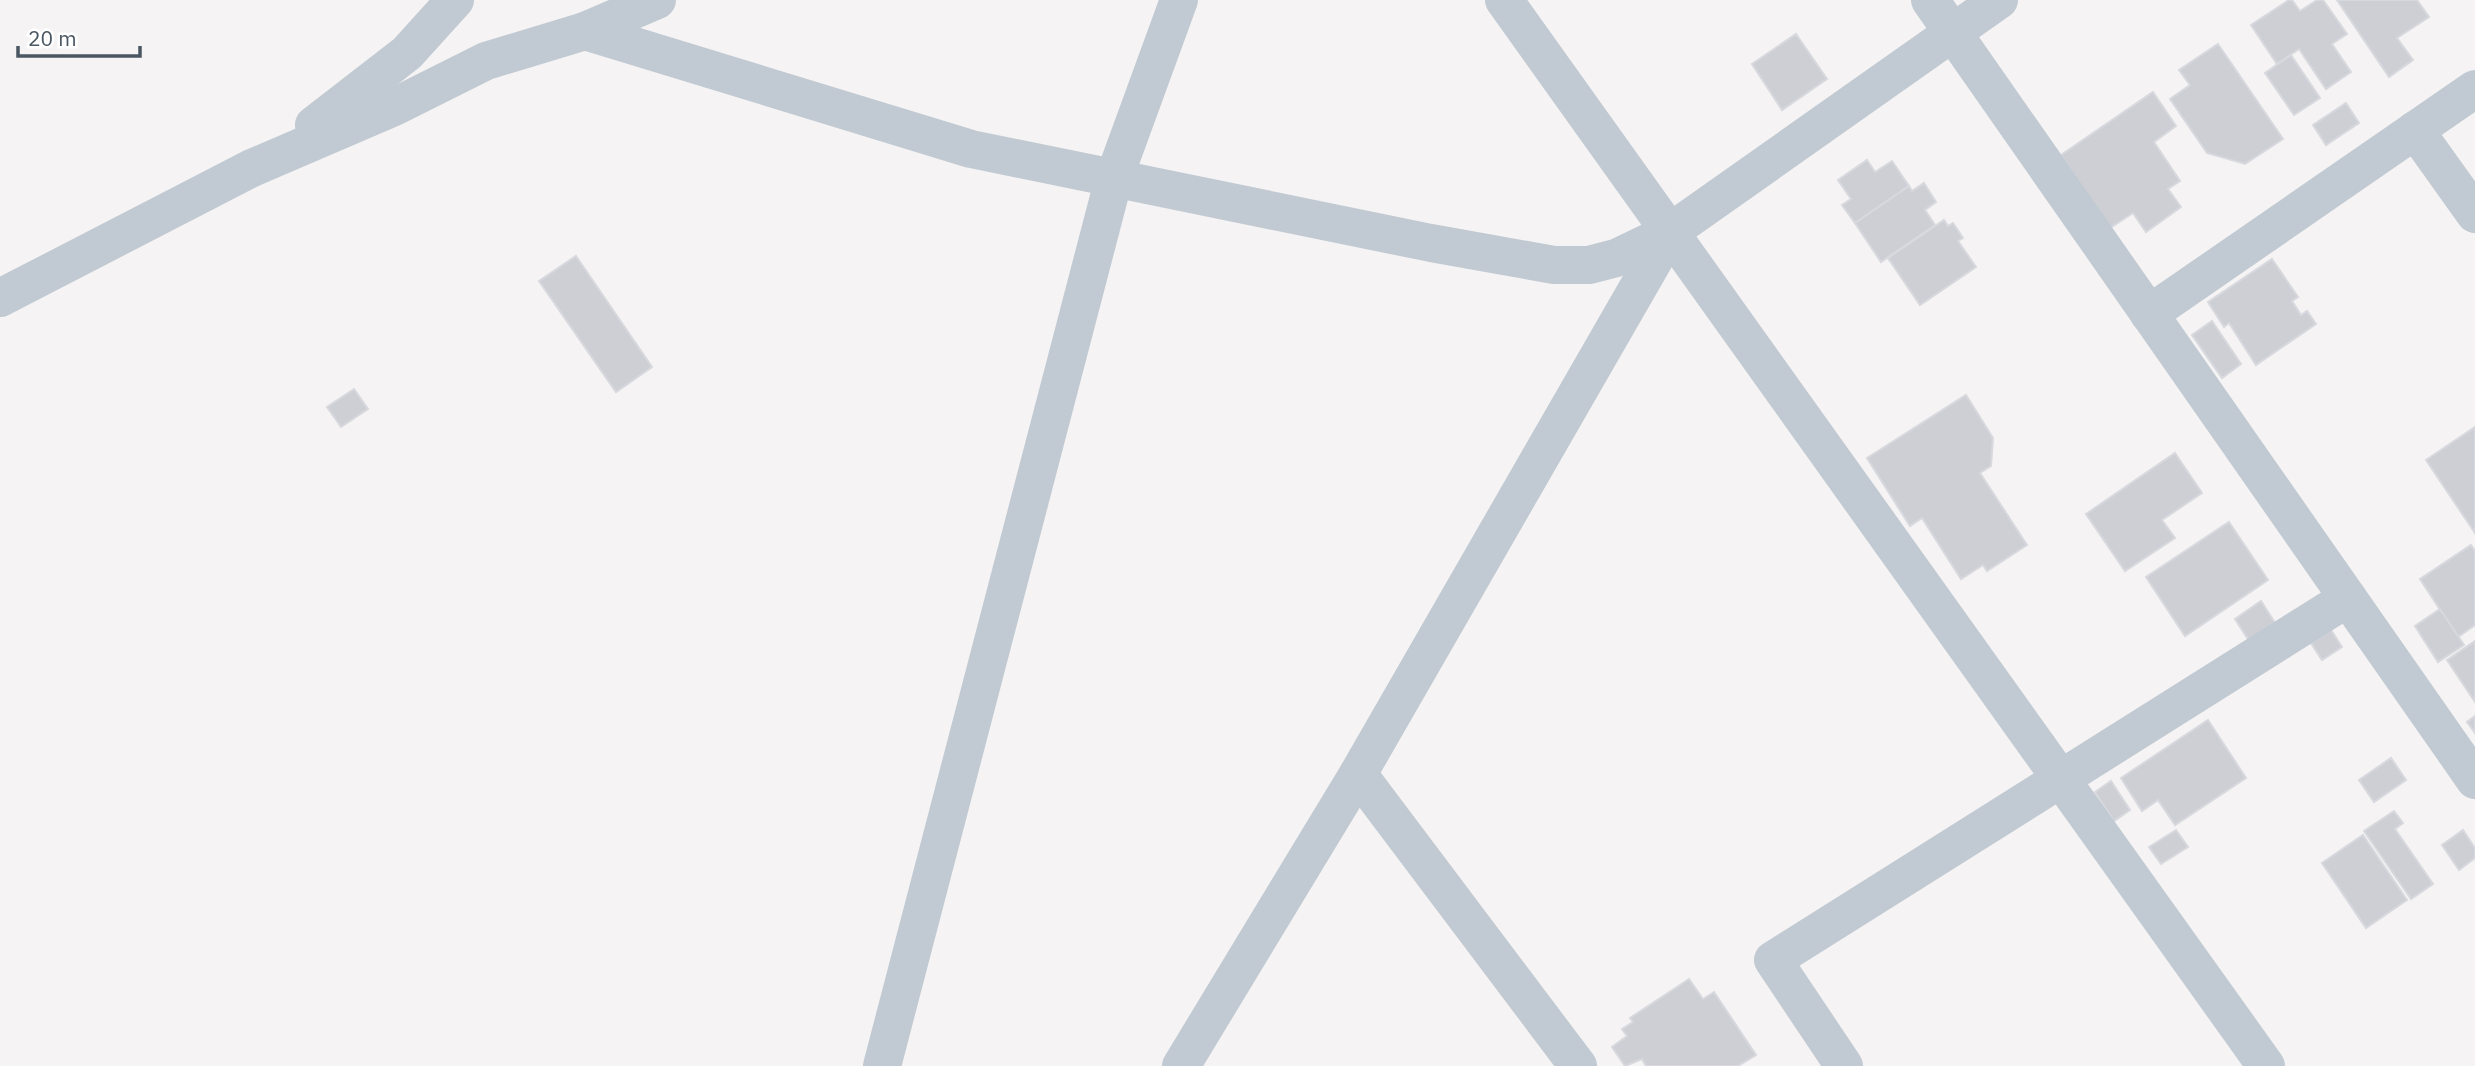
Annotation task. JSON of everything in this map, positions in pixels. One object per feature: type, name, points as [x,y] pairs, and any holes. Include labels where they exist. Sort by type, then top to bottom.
[{"type":"street","points":[[252,168],[337,109],[407,53],[455,0]]},
{"type":"street","points":[[0,298],[252,168],[394,107],[486,61],[585,31],[657,0]]},
{"type":"street","points":[[882,1066],[1114,178],[1179,0]]},
{"type":"street","points":[[1504,0],[2261,1064]]},
{"type":"street","points":[[1930,0],[2475,780]]},
{"type":"street","points":[[585,31],[971,149],[1431,243],[1554,265],[1589,265],[1616,258],[1670,232],[1999,0]]},
{"type":"street","points":[[2149,314],[2475,89]]},
{"type":"street","points":[[2415,130],[2475,214]]},
{"type":"street","points":[[1181,1066],[1358,774],[1670,232]]},
{"type":"street","points":[[1843,1066],[1773,960],[2348,598]]},
{"type":"street","points":[[1358,774],[1578,1066]]},
{"type":"building","points":[[2292,0],[2300,11],[2317,0],[2323,0],[2347,34],[2332,44],[2351,72],[2326,89],[2299,49],[2277,64],[2251,25]]},
{"type":"building","points":[[2337,0],[2417,0],[2429,17],[2397,38],[2413,60],[2389,77]]},
{"type":"building","points":[[1796,34],[1827,79],[1782,110],[1752,64]]},
{"type":"building","points":[[2218,44],[2283,139],[2245,164],[2207,153],[2170,99],[2190,85],[2179,70]]},
{"type":"building","points":[[2291,55],[2320,98],[2294,115],[2265,73]]},
{"type":"building","points":[[2153,92],[2176,126],[2154,142],[2180,181],[2168,189],[2181,207],[2146,232],[2133,213],[2110,228],[2061,155]]},
{"type":"building","points":[[2346,103],[2359,123],[2326,145],[2313,125]]},
{"type":"building","points":[[1867,160],[1875,172],[1892,161],[1909,186],[1855,223],[1842,205],[1851,199],[1838,180]]},
{"type":"building","points":[[1924,183],[1936,202],[1925,210],[1935,225],[1881,262],[1855,223],[1909,186],[1912,191]]},
{"type":"building","points":[[1944,220],[1948,226],[1953,223],[1963,238],[1958,241],[1976,267],[1920,305],[1888,258]]},
{"type":"building","points":[[576,256],[652,367],[616,392],[539,281]]},
{"type":"building","points":[[2272,259],[2298,297],[2292,301],[2301,315],[2307,311],[2316,324],[2256,365],[2229,323],[2224,327],[2208,302]]},
{"type":"building","points":[[2212,321],[2241,364],[2222,378],[2192,335]]},
{"type":"building","points":[[354,389],[368,409],[341,427],[327,407]]},
{"type":"building","points":[[1966,395],[1993,438],[1991,466],[1980,473],[2027,545],[1987,571],[1983,565],[1961,579],[1922,518],[1910,526],[1867,458]]},
{"type":"building","points":[[2475,427],[2475,533],[2426,460]]},
{"type":"building","points":[[2175,453],[2202,493],[2162,520],[2175,538],[2125,571],[2086,514]]},
{"type":"building","points":[[2229,522],[2268,580],[2185,636],[2146,577]]},
{"type":"building","points":[[2471,545],[2475,551],[2475,625],[2458,637],[2420,579]]},
{"type":"building","points":[[2261,601],[2279,629],[2253,647],[2235,619]]},
{"type":"building","points":[[2440,609],[2464,645],[2438,662],[2415,626]]},
{"type":"building","points":[[2331,630],[2342,647],[2322,660],[2311,643]]},
{"type":"building","points":[[2475,641],[2475,702],[2447,660]]},
{"type":"building","points":[[2475,716],[2475,733],[2467,722]]},
{"type":"building","points":[[2208,720],[2246,778],[2175,825],[2158,800],[2142,811],[2121,778]]},
{"type":"building","points":[[2391,758],[2406,780],[2374,802],[2359,780]]},
{"type":"building","points":[[2111,781],[2130,810],[2114,821],[2095,792]]},
{"type":"building","points":[[2394,811],[2403,823],[2395,829],[2433,884],[2411,899],[2364,831]]},
{"type":"building","points":[[2176,830],[2188,847],[2161,864],[2149,847]]},
{"type":"building","points":[[2463,830],[2475,848],[2475,858],[2459,870],[2442,845]]},
{"type":"building","points":[[2363,835],[2407,900],[2366,928],[2322,863]]},
{"type":"building","points":[[1689,979],[1703,999],[1714,992],[1756,1055],[1738,1066],[1646,1066],[1642,1059],[1625,1066],[1612,1047],[1627,1036],[1622,1029],[1633,1022],[1630,1018]]}]
